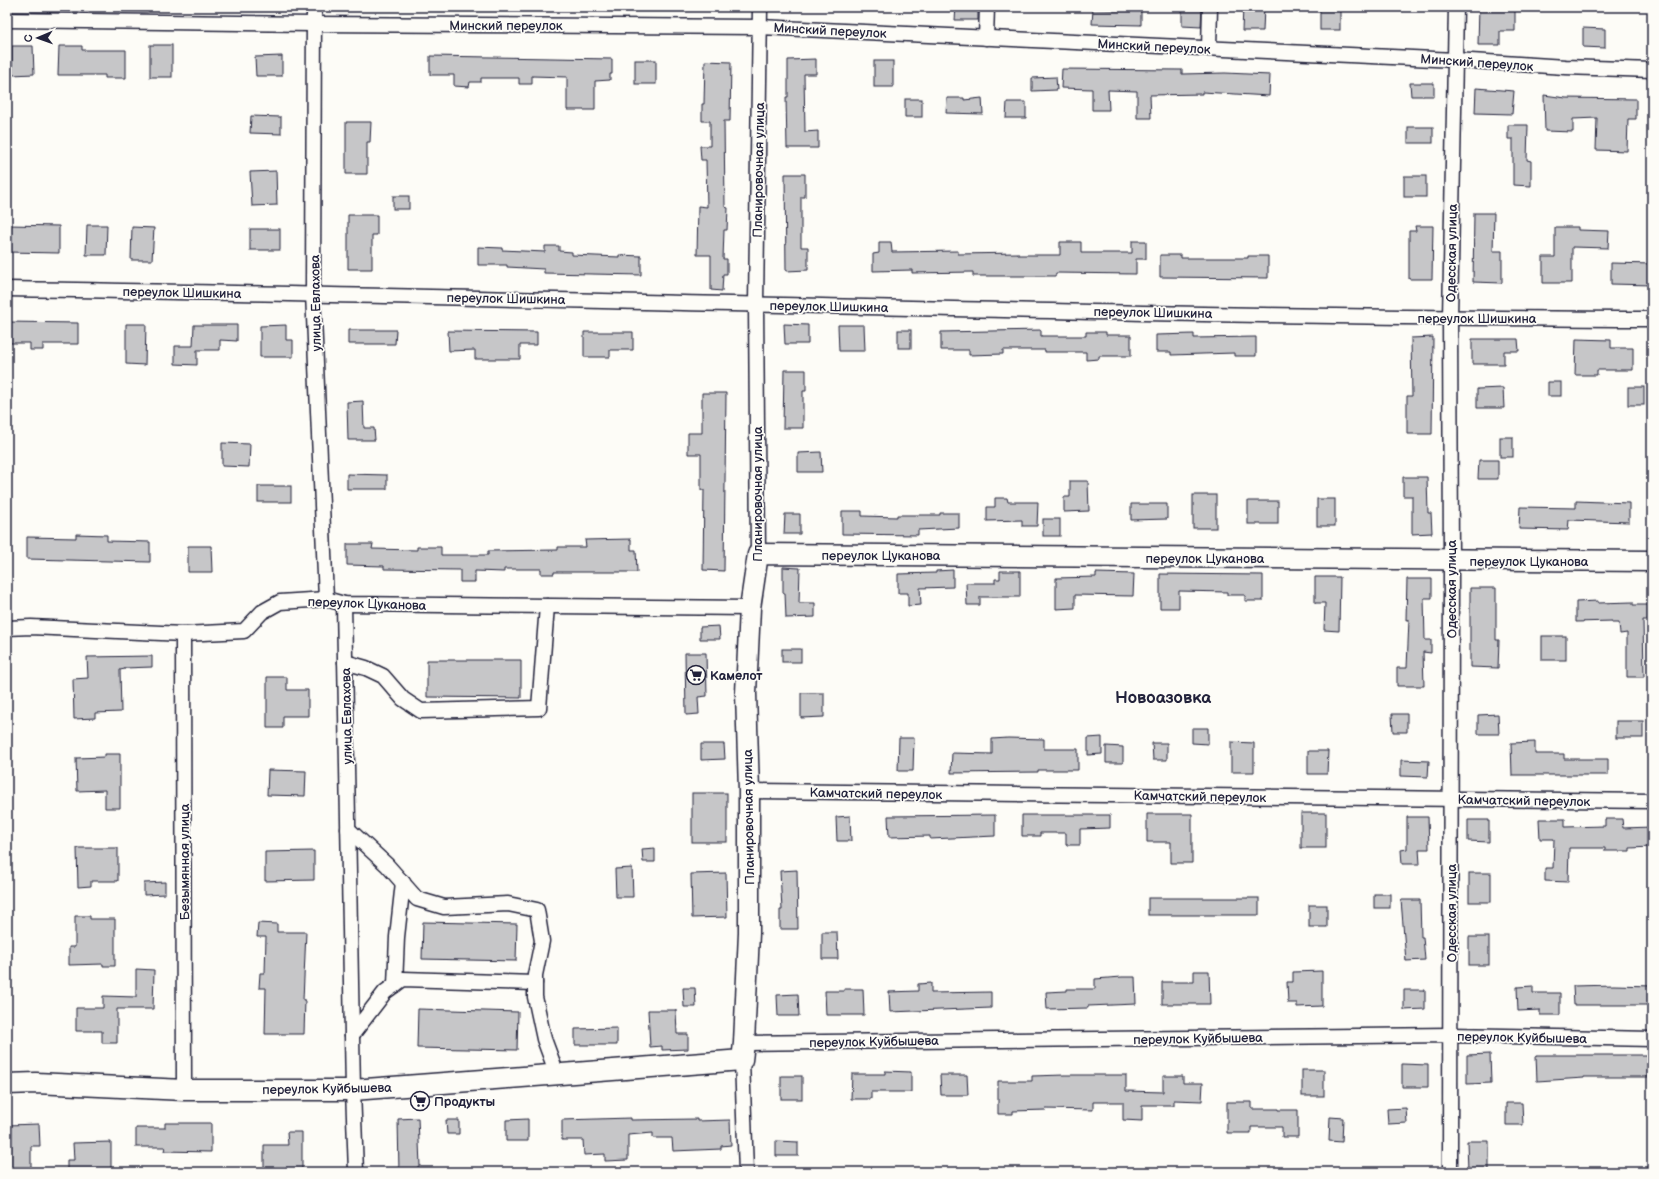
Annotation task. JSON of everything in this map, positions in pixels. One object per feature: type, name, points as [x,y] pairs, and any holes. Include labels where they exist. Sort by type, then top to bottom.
[{"type":"main road","name":"переулок Цуканова","points":[[758,554],[1652,561]]},
{"type":"main road","name":"Планировочная улица","points":[[743,1051],[749,933],[749,791],[746,693],[750,608],[758,554]]},
{"type":"main road","name":"переулок Куйбышева","points":[[7,1084],[36,1083],[184,1090],[353,1090],[557,1074],[743,1051]]},
{"type":"street","name":"улица Евлахова","points":[[314,7],[313,294],[326,599]]},
{"type":"street","name":"Планировочная улица","points":[[758,554],[756,304],[760,7]]},
{"type":"street","points":[[986,38],[987,7]]},
{"type":"street","points":[[1209,49],[1210,7]]},
{"type":"street","name":"Одесская улица","points":[[1450,1172],[1450,318],[1456,7]]},
{"type":"street","name":"Минский переулок","points":[[7,20],[314,24],[760,26],[1455,60],[1564,67],[1652,70]]},
{"type":"street","name":"переулок Шишкина","points":[[7,289],[1450,318],[1652,319]]},
{"type":"street","name":"переулок Цуканова","points":[[7,628],[32,627],[184,634],[244,631],[262,612],[280,602],[326,599],[344,604],[750,608]]},
{"type":"street","name":"улица Евлахова","points":[[344,604],[353,1090],[356,1172]]},
{"type":"street","points":[[345,662],[366,668],[383,676],[403,699],[421,711],[539,708],[547,606]]},
{"type":"street","name":"Безымянная улица","points":[[184,634],[184,1090]]},
{"type":"street","name":"Камчатский переулок","points":[[749,791],[1652,801]]},
{"type":"street","points":[[348,829],[387,865],[417,899],[444,907],[508,904],[537,910],[542,941],[535,975],[535,997],[544,1040],[557,1074]]},
{"type":"street","points":[[395,984],[397,937],[403,882]]},
{"type":"street","points":[[352,1035],[384,992],[403,979],[535,983]]},
{"type":"street","name":"переулок Куйбышева","points":[[743,1051],[1451,1035],[1652,1039]]},
{"type":"street","name":"Планировочная улица","points":[[743,1051],[746,1172]]},
{"type":"building","points":[[956,7],[978,7],[978,20],[955,20]]},
{"type":"building","points":[[1118,7],[1141,7],[1141,25],[1092,24],[1093,9],[1118,10]]},
{"type":"building","points":[[1182,7],[1202,7],[1201,27],[1182,26]]},
{"type":"building","points":[[1243,7],[1264,7],[1263,31],[1242,31]]},
{"type":"building","points":[[1320,7],[1340,7],[1340,30],[1320,30]]},
{"type":"building","points":[[1479,7],[1515,9],[1515,31],[1500,31],[1500,45],[1478,45]]},
{"type":"building","points":[[1583,28],[1605,29],[1605,48],[1583,47]]},
{"type":"building","points":[[150,45],[172,45],[172,77],[150,77]]},
{"type":"building","points":[[12,46],[33,46],[34,74],[12,75]]},
{"type":"building","points":[[59,46],[82,46],[82,50],[126,50],[126,78],[105,78],[105,75],[58,75]]},
{"type":"building","points":[[282,56],[282,76],[256,76],[255,57]]},
{"type":"building","points":[[430,56],[612,59],[612,74],[610,74],[610,80],[595,81],[595,110],[567,110],[567,77],[532,76],[532,84],[519,84],[519,78],[481,78],[481,82],[470,82],[469,87],[454,86],[454,75],[430,75]]},
{"type":"building","points":[[816,59],[816,74],[804,74],[805,132],[818,131],[818,148],[787,148],[786,97],[788,97],[788,60]]},
{"type":"building","points":[[635,60],[656,60],[656,84],[635,84]]},
{"type":"building","points":[[705,61],[731,62],[730,121],[724,121],[725,207],[728,208],[727,230],[724,230],[723,259],[727,259],[727,274],[723,274],[722,291],[711,290],[711,255],[697,255],[698,206],[707,207],[706,160],[701,160],[700,146],[710,146],[710,121],[702,121]]},
{"type":"building","points":[[874,61],[893,61],[893,87],[874,87]]},
{"type":"building","points":[[1062,69],[1182,70],[1182,74],[1225,73],[1270,75],[1269,96],[1202,92],[1202,94],[1150,95],[1151,118],[1137,118],[1137,91],[1108,90],[1109,110],[1092,110],[1092,89],[1061,88]]},
{"type":"building","points":[[1056,77],[1057,90],[1032,91],[1032,78]]},
{"type":"building","points":[[1410,83],[1434,83],[1434,96],[1411,96]]},
{"type":"building","points":[[1476,88],[1514,91],[1512,114],[1475,113]]},
{"type":"building","points":[[1544,95],[1566,98],[1636,99],[1636,119],[1628,119],[1627,151],[1596,150],[1597,118],[1573,119],[1573,132],[1545,131]]},
{"type":"building","points":[[947,98],[964,98],[964,100],[982,98],[983,114],[946,113]]},
{"type":"building","points":[[905,99],[922,99],[922,117],[905,117]]},
{"type":"building","points":[[1007,102],[1026,102],[1026,118],[1006,118]]},
{"type":"building","points":[[251,116],[281,117],[281,134],[250,133]]},
{"type":"building","points":[[346,122],[371,122],[370,142],[367,142],[367,174],[346,174]]},
{"type":"building","points":[[1508,125],[1528,125],[1527,160],[1531,161],[1531,186],[1513,185],[1513,139],[1508,139]]},
{"type":"building","points":[[1408,127],[1433,127],[1433,143],[1408,143]]},
{"type":"building","points":[[276,171],[277,205],[252,206],[250,172]]},
{"type":"building","points":[[785,174],[805,174],[805,197],[801,197],[801,247],[808,247],[808,270],[786,271]]},
{"type":"building","points":[[1404,176],[1426,176],[1426,197],[1404,197]]},
{"type":"building","points":[[393,196],[409,196],[409,209],[393,209]]},
{"type":"building","points":[[1474,213],[1494,213],[1493,251],[1502,251],[1502,283],[1473,282]]},
{"type":"building","points":[[348,215],[377,215],[377,235],[372,235],[372,269],[348,269]]},
{"type":"building","points":[[7,225],[59,226],[59,253],[7,252]]},
{"type":"building","points":[[87,225],[107,225],[106,255],[86,255]]},
{"type":"building","points":[[1415,226],[1433,226],[1432,279],[1409,279],[1409,231],[1416,231]]},
{"type":"building","points":[[132,227],[154,228],[152,260],[131,260]]},
{"type":"building","points":[[1555,227],[1578,227],[1578,230],[1609,231],[1608,248],[1572,247],[1572,283],[1543,283],[1543,257],[1555,257]]},
{"type":"building","points":[[250,229],[280,229],[280,250],[250,250]]},
{"type":"building","points":[[1132,241],[1146,241],[1146,259],[1136,259],[1136,274],[1056,273],[1055,276],[973,276],[973,272],[912,273],[912,270],[873,271],[873,254],[879,253],[879,242],[891,242],[892,252],[958,251],[958,254],[1018,253],[1018,255],[1060,255],[1060,242],[1081,242],[1081,253],[1132,253]]},
{"type":"building","points":[[545,246],[559,246],[559,251],[572,252],[572,255],[619,257],[619,255],[641,256],[641,275],[544,273],[544,269],[507,267],[507,265],[478,265],[478,247],[502,248],[502,250],[545,252]]},
{"type":"building","points":[[1160,255],[1181,255],[1181,258],[1248,258],[1248,256],[1268,256],[1268,278],[1160,277]]},
{"type":"building","points":[[1611,263],[1652,264],[1652,285],[1611,284]]},
{"type":"building","points":[[7,322],[78,323],[78,344],[43,344],[43,350],[30,350],[30,343],[7,343]]},
{"type":"building","points":[[126,324],[146,324],[145,365],[126,364]]},
{"type":"building","points":[[784,324],[808,325],[808,344],[785,344]]},
{"type":"building","points":[[194,325],[237,325],[237,341],[220,340],[220,350],[197,350],[197,365],[175,364],[175,346],[193,346]]},
{"type":"building","points":[[286,325],[286,340],[293,340],[293,357],[260,357],[260,326]]},
{"type":"building","points":[[838,325],[864,325],[865,351],[839,351]]},
{"type":"building","points":[[348,330],[396,330],[395,344],[348,344]]},
{"type":"building","points":[[898,330],[911,330],[911,348],[898,348]]},
{"type":"building","points":[[1041,330],[1041,336],[1086,336],[1086,332],[1106,332],[1106,335],[1131,335],[1131,356],[1099,356],[1099,359],[1086,360],[1086,352],[1003,350],[1003,354],[969,355],[969,350],[941,350],[941,332]]},
{"type":"building","points":[[448,331],[537,332],[537,345],[520,345],[520,359],[475,359],[475,350],[449,351]]},
{"type":"building","points":[[584,332],[633,332],[633,350],[610,350],[610,357],[584,357]]},
{"type":"building","points":[[1194,334],[1194,338],[1256,337],[1256,356],[1234,356],[1234,353],[1171,355],[1171,352],[1156,352],[1156,335]]},
{"type":"building","points":[[1433,337],[1432,434],[1407,434],[1407,396],[1412,396],[1411,338]]},
{"type":"building","points":[[1472,339],[1518,339],[1519,351],[1504,351],[1504,364],[1472,364]]},
{"type":"building","points":[[1576,339],[1611,340],[1611,348],[1633,348],[1633,370],[1597,370],[1597,375],[1575,375]]},
{"type":"building","points":[[784,370],[806,370],[806,391],[803,391],[803,428],[783,428]]},
{"type":"building","points":[[1548,382],[1561,382],[1561,396],[1548,396]]},
{"type":"building","points":[[1628,387],[1644,387],[1644,405],[1628,405]]},
{"type":"building","points":[[1503,388],[1504,408],[1477,408],[1477,389]]},
{"type":"building","points":[[702,393],[726,393],[724,571],[703,570],[704,490],[701,490],[701,454],[688,454],[688,433],[702,433]]},
{"type":"building","points":[[363,401],[364,428],[374,428],[375,440],[348,440],[347,402]]},
{"type":"building","points":[[1500,437],[1513,437],[1513,457],[1500,457]]},
{"type":"building","points":[[222,443],[250,444],[249,467],[222,466]]},
{"type":"building","points":[[821,452],[822,472],[798,472],[798,453]]},
{"type":"building","points":[[1479,460],[1498,460],[1498,479],[1478,479]]},
{"type":"building","points":[[347,474],[387,475],[387,489],[347,489]]},
{"type":"building","points":[[1403,477],[1427,477],[1428,513],[1431,513],[1432,533],[1412,534],[1412,496],[1403,496]]},
{"type":"building","points":[[1070,481],[1088,481],[1089,511],[1064,512],[1064,497],[1070,497]]},
{"type":"building","points":[[258,486],[291,486],[291,502],[258,502]]},
{"type":"building","points":[[1193,495],[1216,495],[1216,528],[1193,528]]},
{"type":"building","points":[[995,498],[1007,498],[1008,502],[1038,502],[1037,526],[1022,526],[1022,520],[987,521],[987,507],[995,507]]},
{"type":"building","points":[[1317,499],[1335,499],[1335,526],[1317,526]]},
{"type":"building","points":[[1248,501],[1278,501],[1278,524],[1248,524]]},
{"type":"building","points":[[1576,501],[1629,503],[1629,522],[1569,520],[1568,530],[1519,529],[1520,507],[1576,508]]},
{"type":"building","points":[[1131,504],[1167,504],[1167,519],[1131,520]]},
{"type":"building","points":[[842,511],[862,511],[862,516],[897,517],[897,515],[940,515],[940,513],[959,513],[959,528],[918,530],[918,535],[842,534]]},
{"type":"building","points":[[785,514],[800,514],[800,534],[784,534]]},
{"type":"building","points":[[1043,519],[1060,519],[1060,536],[1043,536]]},
{"type":"building","points":[[76,534],[107,535],[107,541],[150,542],[150,562],[27,559],[27,537],[76,538]]},
{"type":"building","points":[[631,539],[631,550],[636,550],[637,572],[554,572],[554,574],[541,574],[541,569],[504,569],[504,572],[475,571],[475,582],[460,582],[460,570],[384,569],[384,566],[347,565],[347,544],[373,544],[372,549],[417,550],[417,547],[441,547],[441,555],[488,555],[488,551],[558,550],[558,547],[586,547],[585,540]]},
{"type":"building","points":[[188,546],[211,546],[212,572],[188,572]]},
{"type":"building","points":[[783,567],[800,568],[799,603],[815,603],[815,617],[786,618],[785,593],[783,593]]},
{"type":"building","points":[[953,570],[953,587],[920,588],[921,605],[908,606],[908,593],[898,593],[898,574],[936,573],[936,571]]},
{"type":"building","points":[[1000,571],[1020,571],[1020,597],[980,597],[980,605],[967,605],[966,583],[995,583],[995,579],[1000,579]]},
{"type":"building","points":[[1096,573],[1134,574],[1133,596],[1075,595],[1075,608],[1056,609],[1056,578],[1096,577]]},
{"type":"building","points":[[1160,574],[1263,575],[1263,601],[1245,601],[1245,595],[1227,595],[1227,592],[1179,591],[1179,608],[1160,608]]},
{"type":"building","points":[[1315,577],[1340,577],[1339,631],[1324,630],[1325,603],[1315,603]]},
{"type":"building","points":[[1407,579],[1432,579],[1432,598],[1424,598],[1425,640],[1431,640],[1431,653],[1423,652],[1424,686],[1397,686],[1397,668],[1407,668],[1409,619],[1406,620]]},
{"type":"building","points":[[1470,588],[1496,588],[1496,640],[1499,640],[1498,668],[1470,667]]},
{"type":"building","points":[[1598,601],[1598,603],[1633,602],[1633,605],[1652,605],[1652,620],[1643,620],[1644,677],[1627,677],[1627,633],[1620,634],[1619,623],[1612,623],[1612,621],[1576,622],[1576,602]]},
{"type":"building","points":[[719,626],[720,639],[700,639],[700,627]]},
{"type":"building","points":[[1542,636],[1566,636],[1566,660],[1542,660]]},
{"type":"building","points":[[782,649],[801,649],[801,662],[782,662]]},
{"type":"building","name":"Камелот","points":[[685,653],[706,653],[707,696],[698,697],[699,714],[686,715]]},
{"type":"building","points":[[152,656],[152,667],[125,668],[120,670],[121,712],[95,713],[95,718],[74,719],[73,679],[88,678],[87,657]]},
{"type":"building","points":[[427,660],[521,660],[521,698],[427,697]]},
{"type":"building","points":[[267,677],[287,677],[287,690],[308,690],[308,716],[283,716],[283,728],[267,728]]},
{"type":"building","points":[[801,693],[824,693],[824,717],[801,718]]},
{"type":"building","points":[[1392,714],[1407,714],[1407,732],[1393,732]]},
{"type":"building","points":[[1498,714],[1499,734],[1478,734],[1478,715]]},
{"type":"building","points":[[1616,721],[1643,721],[1643,738],[1616,738]]},
{"type":"building","points":[[1192,728],[1208,728],[1208,744],[1192,743]]},
{"type":"building","points":[[1102,737],[1102,754],[1088,755],[1088,738]]},
{"type":"building","points":[[899,738],[914,738],[913,771],[898,771]]},
{"type":"building","points":[[992,739],[1044,739],[1044,749],[1078,749],[1078,770],[951,773],[952,753],[992,754]]},
{"type":"building","points":[[1231,742],[1254,743],[1254,772],[1231,772]]},
{"type":"building","points":[[1535,742],[1535,754],[1564,754],[1564,759],[1608,759],[1608,775],[1512,775],[1511,743]]},
{"type":"building","points":[[1152,743],[1167,743],[1167,760],[1153,760]]},
{"type":"building","points":[[701,744],[724,744],[725,759],[701,760]]},
{"type":"building","points":[[1106,746],[1123,747],[1123,763],[1106,763]]},
{"type":"building","points":[[1308,751],[1328,751],[1327,774],[1308,774]]},
{"type":"building","points":[[105,754],[120,754],[120,808],[105,808],[105,790],[77,791],[76,758],[105,757]]},
{"type":"building","points":[[1401,760],[1429,761],[1428,777],[1401,776]]},
{"type":"building","points":[[268,770],[306,771],[305,796],[267,795]]},
{"type":"building","points":[[692,793],[727,793],[727,842],[692,842]]},
{"type":"building","points":[[1301,813],[1326,813],[1326,848],[1301,848]]},
{"type":"building","points":[[1147,814],[1192,814],[1192,863],[1171,863],[1171,842],[1147,842]]},
{"type":"building","points":[[995,815],[995,836],[930,839],[930,836],[889,837],[888,816]]},
{"type":"building","points":[[1022,815],[1110,815],[1110,828],[1080,829],[1080,845],[1066,845],[1066,833],[1040,833],[1040,836],[1022,836]]},
{"type":"building","points":[[850,816],[851,841],[837,841],[836,817]]},
{"type":"building","points":[[1407,817],[1428,817],[1429,849],[1419,849],[1420,864],[1402,864],[1401,850],[1407,849]]},
{"type":"building","points":[[1539,819],[1565,819],[1565,827],[1605,826],[1605,819],[1622,819],[1623,828],[1652,827],[1652,847],[1630,848],[1630,851],[1605,851],[1605,848],[1569,848],[1568,882],[1545,881],[1545,868],[1553,868],[1554,839],[1540,839]]},
{"type":"building","points":[[1468,820],[1489,820],[1489,842],[1468,841]]},
{"type":"building","points":[[77,848],[118,848],[118,881],[91,881],[91,886],[78,887]]},
{"type":"building","points":[[655,848],[655,862],[643,862],[642,849]]},
{"type":"building","points":[[314,851],[314,880],[265,881],[265,852]]},
{"type":"building","points":[[632,868],[633,897],[616,897],[615,869]]},
{"type":"building","points":[[797,870],[798,929],[780,929],[780,910],[782,910],[780,871]]},
{"type":"building","points":[[726,873],[727,917],[692,918],[691,874]]},
{"type":"building","points":[[1469,873],[1491,873],[1491,902],[1469,902]]},
{"type":"building","points":[[165,882],[165,894],[144,895],[144,883]]},
{"type":"building","points":[[1374,894],[1390,894],[1390,908],[1374,908]]},
{"type":"building","points":[[1148,898],[1259,898],[1259,915],[1148,915]]},
{"type":"building","points":[[1401,900],[1420,900],[1421,937],[1423,937],[1425,960],[1406,961]]},
{"type":"building","points":[[1309,905],[1327,905],[1327,927],[1309,927]]},
{"type":"building","points":[[75,916],[90,916],[90,919],[115,919],[115,966],[103,966],[103,964],[69,965],[69,947],[75,947]]},
{"type":"building","points":[[423,922],[517,924],[516,961],[422,959]]},
{"type":"building","points":[[258,923],[277,924],[277,932],[306,932],[303,1000],[305,1000],[304,1034],[265,1034],[266,988],[259,988],[260,973],[265,973],[266,937],[257,937]]},
{"type":"building","points":[[822,932],[837,932],[838,959],[822,959]]},
{"type":"building","points":[[1469,937],[1489,937],[1489,965],[1469,965]]},
{"type":"building","points":[[136,969],[154,970],[153,1009],[117,1009],[117,1043],[102,1043],[102,1031],[76,1031],[76,1008],[103,1008],[103,996],[136,997]]},
{"type":"building","points":[[1194,971],[1209,971],[1210,1004],[1162,1004],[1162,982],[1194,982]]},
{"type":"building","points":[[1322,971],[1322,1006],[1297,1007],[1297,1003],[1288,1003],[1287,982],[1293,982],[1293,972]]},
{"type":"building","points":[[1135,977],[1136,1004],[1088,1006],[1088,1008],[1047,1009],[1046,992],[1067,991],[1067,989],[1095,989],[1095,979]]},
{"type":"building","points":[[931,983],[931,993],[991,992],[991,1008],[890,1012],[889,992],[918,991],[918,984]]},
{"type":"building","points":[[1533,986],[1533,993],[1560,993],[1560,1015],[1540,1015],[1540,1010],[1518,1011],[1517,987]]},
{"type":"building","points":[[1573,986],[1652,986],[1652,1005],[1574,1005]]},
{"type":"building","points":[[683,988],[695,988],[696,1007],[684,1007]]},
{"type":"building","points":[[844,989],[863,989],[864,1015],[826,1015],[825,991],[844,991]]},
{"type":"building","points":[[1404,990],[1425,990],[1425,1009],[1404,1010]]},
{"type":"building","points":[[798,994],[799,1016],[778,1016],[777,995]]},
{"type":"building","points":[[418,1009],[518,1012],[517,1050],[417,1048]]},
{"type":"building","points":[[648,1010],[676,1010],[677,1034],[688,1034],[688,1049],[662,1050],[662,1046],[650,1047]]},
{"type":"building","points":[[617,1028],[617,1045],[575,1045],[575,1029]]},
{"type":"building","points":[[1490,1054],[1491,1083],[1467,1084],[1467,1055]]},
{"type":"building","points":[[1536,1055],[1652,1055],[1652,1077],[1584,1077],[1537,1081]]},
{"type":"building","points":[[1402,1064],[1428,1065],[1428,1087],[1402,1087]]},
{"type":"building","points":[[1302,1070],[1324,1070],[1324,1096],[1302,1096]]},
{"type":"building","points":[[885,1071],[911,1072],[911,1092],[871,1092],[871,1099],[851,1099],[852,1074],[885,1074]]},
{"type":"building","points":[[940,1075],[967,1075],[968,1095],[941,1095]]},
{"type":"building","points":[[1126,1075],[1126,1091],[1163,1092],[1163,1076],[1183,1076],[1183,1083],[1203,1083],[1202,1101],[1174,1100],[1174,1105],[1142,1105],[1142,1121],[1123,1120],[1123,1102],[1093,1102],[1093,1110],[1046,1109],[1013,1111],[1013,1114],[998,1114],[998,1081],[1032,1081],[1032,1076]]},
{"type":"building","points":[[781,1076],[802,1076],[802,1099],[781,1099]]},
{"type":"building","points":[[1227,1102],[1252,1102],[1252,1109],[1298,1110],[1298,1137],[1282,1137],[1282,1127],[1251,1127],[1251,1133],[1227,1133]]},
{"type":"building","points":[[1506,1103],[1522,1103],[1523,1125],[1506,1125]]},
{"type":"building","points":[[1406,1108],[1407,1123],[1388,1124],[1387,1109]]},
{"type":"building","points":[[1330,1117],[1343,1118],[1342,1142],[1329,1141]]},
{"type":"building","points":[[418,1118],[420,1166],[418,1166],[418,1172],[399,1172],[398,1119]]},
{"type":"building","points":[[631,1118],[631,1120],[730,1120],[731,1145],[721,1146],[721,1149],[673,1151],[672,1138],[653,1138],[653,1133],[628,1135],[628,1160],[605,1161],[605,1154],[584,1155],[583,1140],[562,1140],[562,1120]]},
{"type":"building","points":[[528,1119],[528,1141],[506,1141],[506,1120]]},
{"type":"building","points":[[446,1120],[459,1120],[459,1134],[447,1134]]},
{"type":"building","points":[[165,1123],[211,1123],[211,1152],[164,1151],[165,1147],[136,1147],[136,1128],[165,1128]]},
{"type":"building","points":[[39,1124],[40,1146],[31,1146],[31,1172],[7,1172],[7,1125]]},
{"type":"building","points":[[287,1132],[302,1132],[302,1172],[264,1172],[264,1145],[288,1145]]},
{"type":"building","points":[[776,1141],[798,1142],[798,1156],[776,1156]]},
{"type":"building","points":[[1467,1141],[1489,1141],[1489,1171],[1468,1171]]},
{"type":"building","points":[[111,1142],[111,1172],[67,1172],[67,1160],[74,1160],[73,1143]]},
{"type":"place","name":"Камелот","points":[[696,675]]},
{"type":"place","name":"Продукты","points":[[420,1101]]},
{"type":"district","name":"Новоазовка","points":[[1163,697]]}]
